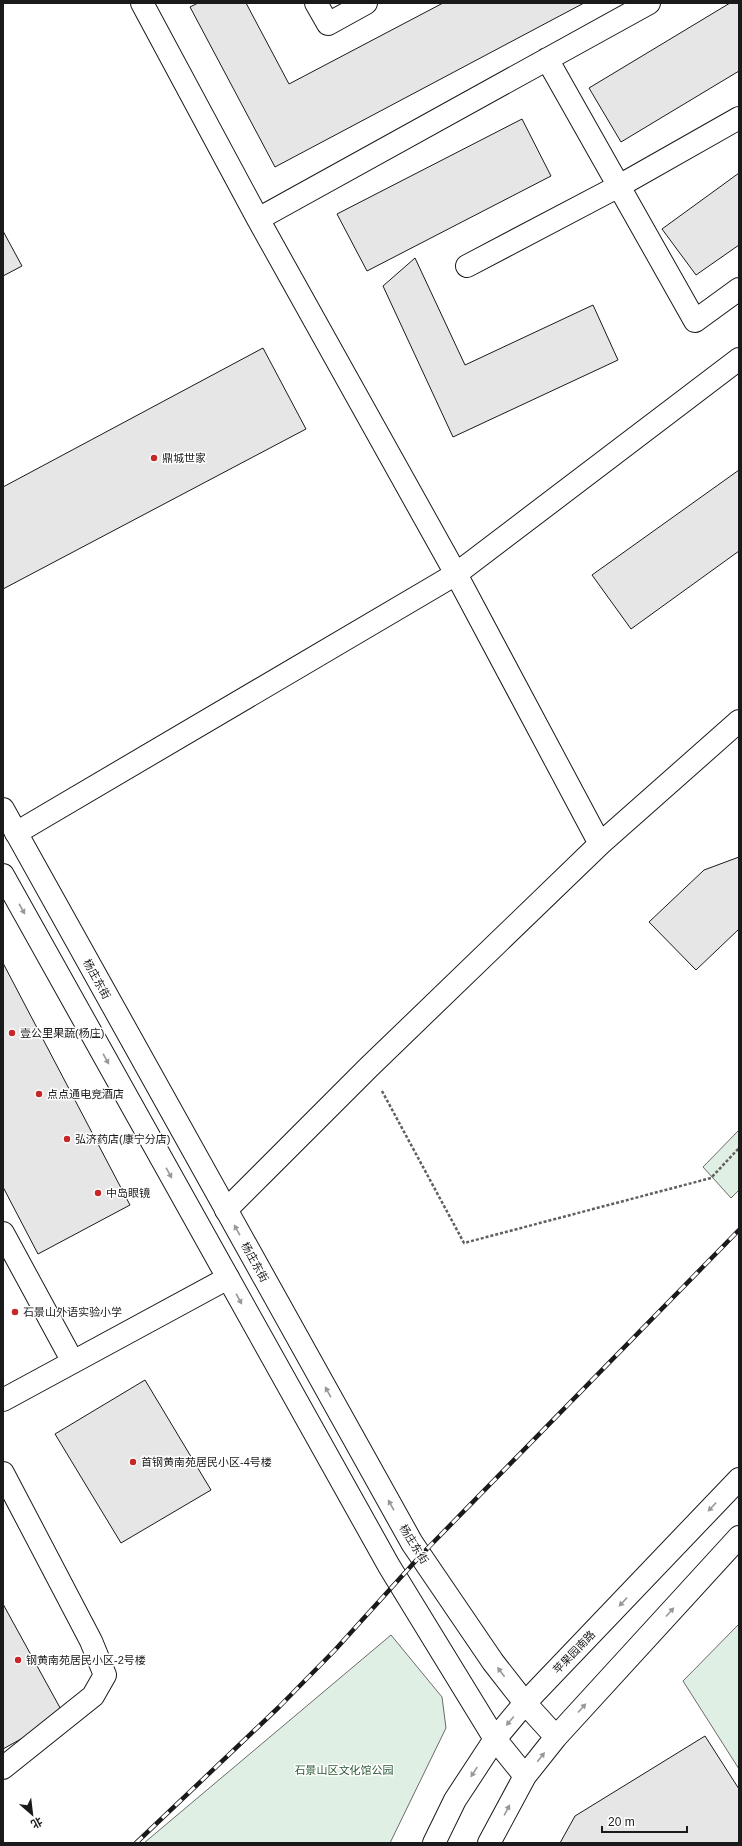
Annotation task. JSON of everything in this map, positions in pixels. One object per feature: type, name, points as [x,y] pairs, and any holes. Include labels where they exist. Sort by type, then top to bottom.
[{"type":"street","points":[[142,3],[258,219],[456,574],[600,844]]},
{"type":"street","points":[[316,3],[328,24],[366,3]]},
{"type":"street","points":[[258,219],[649,3]]},
{"type":"street","points":[[548,59],[695,321],[739,290]]},
{"type":"street","points":[[468,266],[619,186],[739,118]]},
{"type":"street","points":[[16,833],[456,574],[739,359]]},
{"type":"street","points":[[226,1210],[370,1067],[600,844],[739,720]]},
{"type":"street","name":"杨庄东街","points":[[3,809],[412,1543],[493,1662],[524,1703],[556,1737]]},
{"type":"street","points":[[3,875],[389,1566],[495,1739],[525,1776]]},
{"type":"street","points":[[3,1233],[73,1362]]},
{"type":"street","points":[[3,1400],[228,1278]]},
{"type":"street","points":[[3,1473],[91,1641],[105,1675],[93,1696],[3,1768]]},
{"type":"street","name":"苹果园南路","points":[[434,1843],[455,1800],[495,1739],[524,1703],[739,1479]]},
{"type":"street","points":[[490,1843],[525,1776],[556,1737],[739,1537]]},
{"type":"path","points":[[370,1067],[464,1243],[711,1178],[739,1148]]},
{"type":"green space","points":[[739,1130],[739,1190],[731,1198],[703,1167]]},
{"type":"green space","points":[[739,1624],[739,1769],[683,1681]]},
{"type":"green space","name":"石景山区文化馆公园","points":[[391,1635],[442,1697],[446,1728],[390,1843],[144,1843]]},
{"type":"building","points":[[198,3],[246,3],[289,84],[443,3],[584,3],[275,167],[190,7]]},
{"type":"building","points":[[730,3],[739,3],[739,71],[621,142],[589,88]]},
{"type":"building","points":[[522,119],[551,176],[367,271],[337,214]]},
{"type":"building","points":[[739,173],[739,245],[696,275],[662,229]]},
{"type":"building","points":[[3,231],[22,266],[3,276]]},
{"type":"building","points":[[415,258],[465,365],[593,305],[618,360],[453,437],[383,286]]},
{"type":"building","name":"鼎城世家","points":[[263,348],[306,429],[3,589],[3,487]]},
{"type":"building","points":[[739,470],[739,551],[631,629],[592,575]]},
{"type":"building","points":[[739,857],[739,929],[696,970],[649,922],[704,870]]},
{"type":"building","points":[[3,963],[130,1205],[38,1254],[3,1187]]},
{"type":"building","name":"首钢黄南苑居民小区-4号楼","points":[[145,1380],[211,1490],[121,1543],[55,1434]]},
{"type":"building","name":"钢黄南苑居民小区-2号楼","points":[[3,1604],[64,1715],[3,1749]]},
{"type":"building","points":[[705,1736],[739,1789],[739,1843],[560,1843],[575,1816]]},
{"type":"railway","points":[[136,1843],[279,1707],[335,1650],[421,1555],[739,1230]]},
{"type":"place","name":"鼎城世家","points":[[154,458]]},
{"type":"place","name":"壹公里果蔬(杨庄)","points":[[12,1033]]},
{"type":"place","name":"点点通电竞酒店","points":[[39,1094]]},
{"type":"place","name":"弘济药店(康宁分店)","points":[[67,1139]]},
{"type":"place","name":"中岛眼镜","points":[[98,1193]]},
{"type":"place","name":"石景山外语实验小学","points":[[15,1312]]},
{"type":"place","name":"首钢黄南苑居民小区-4号楼","points":[[133,1462]]},
{"type":"place","name":"钢黄南苑居民小区-2号楼","points":[[18,1660]]}]
